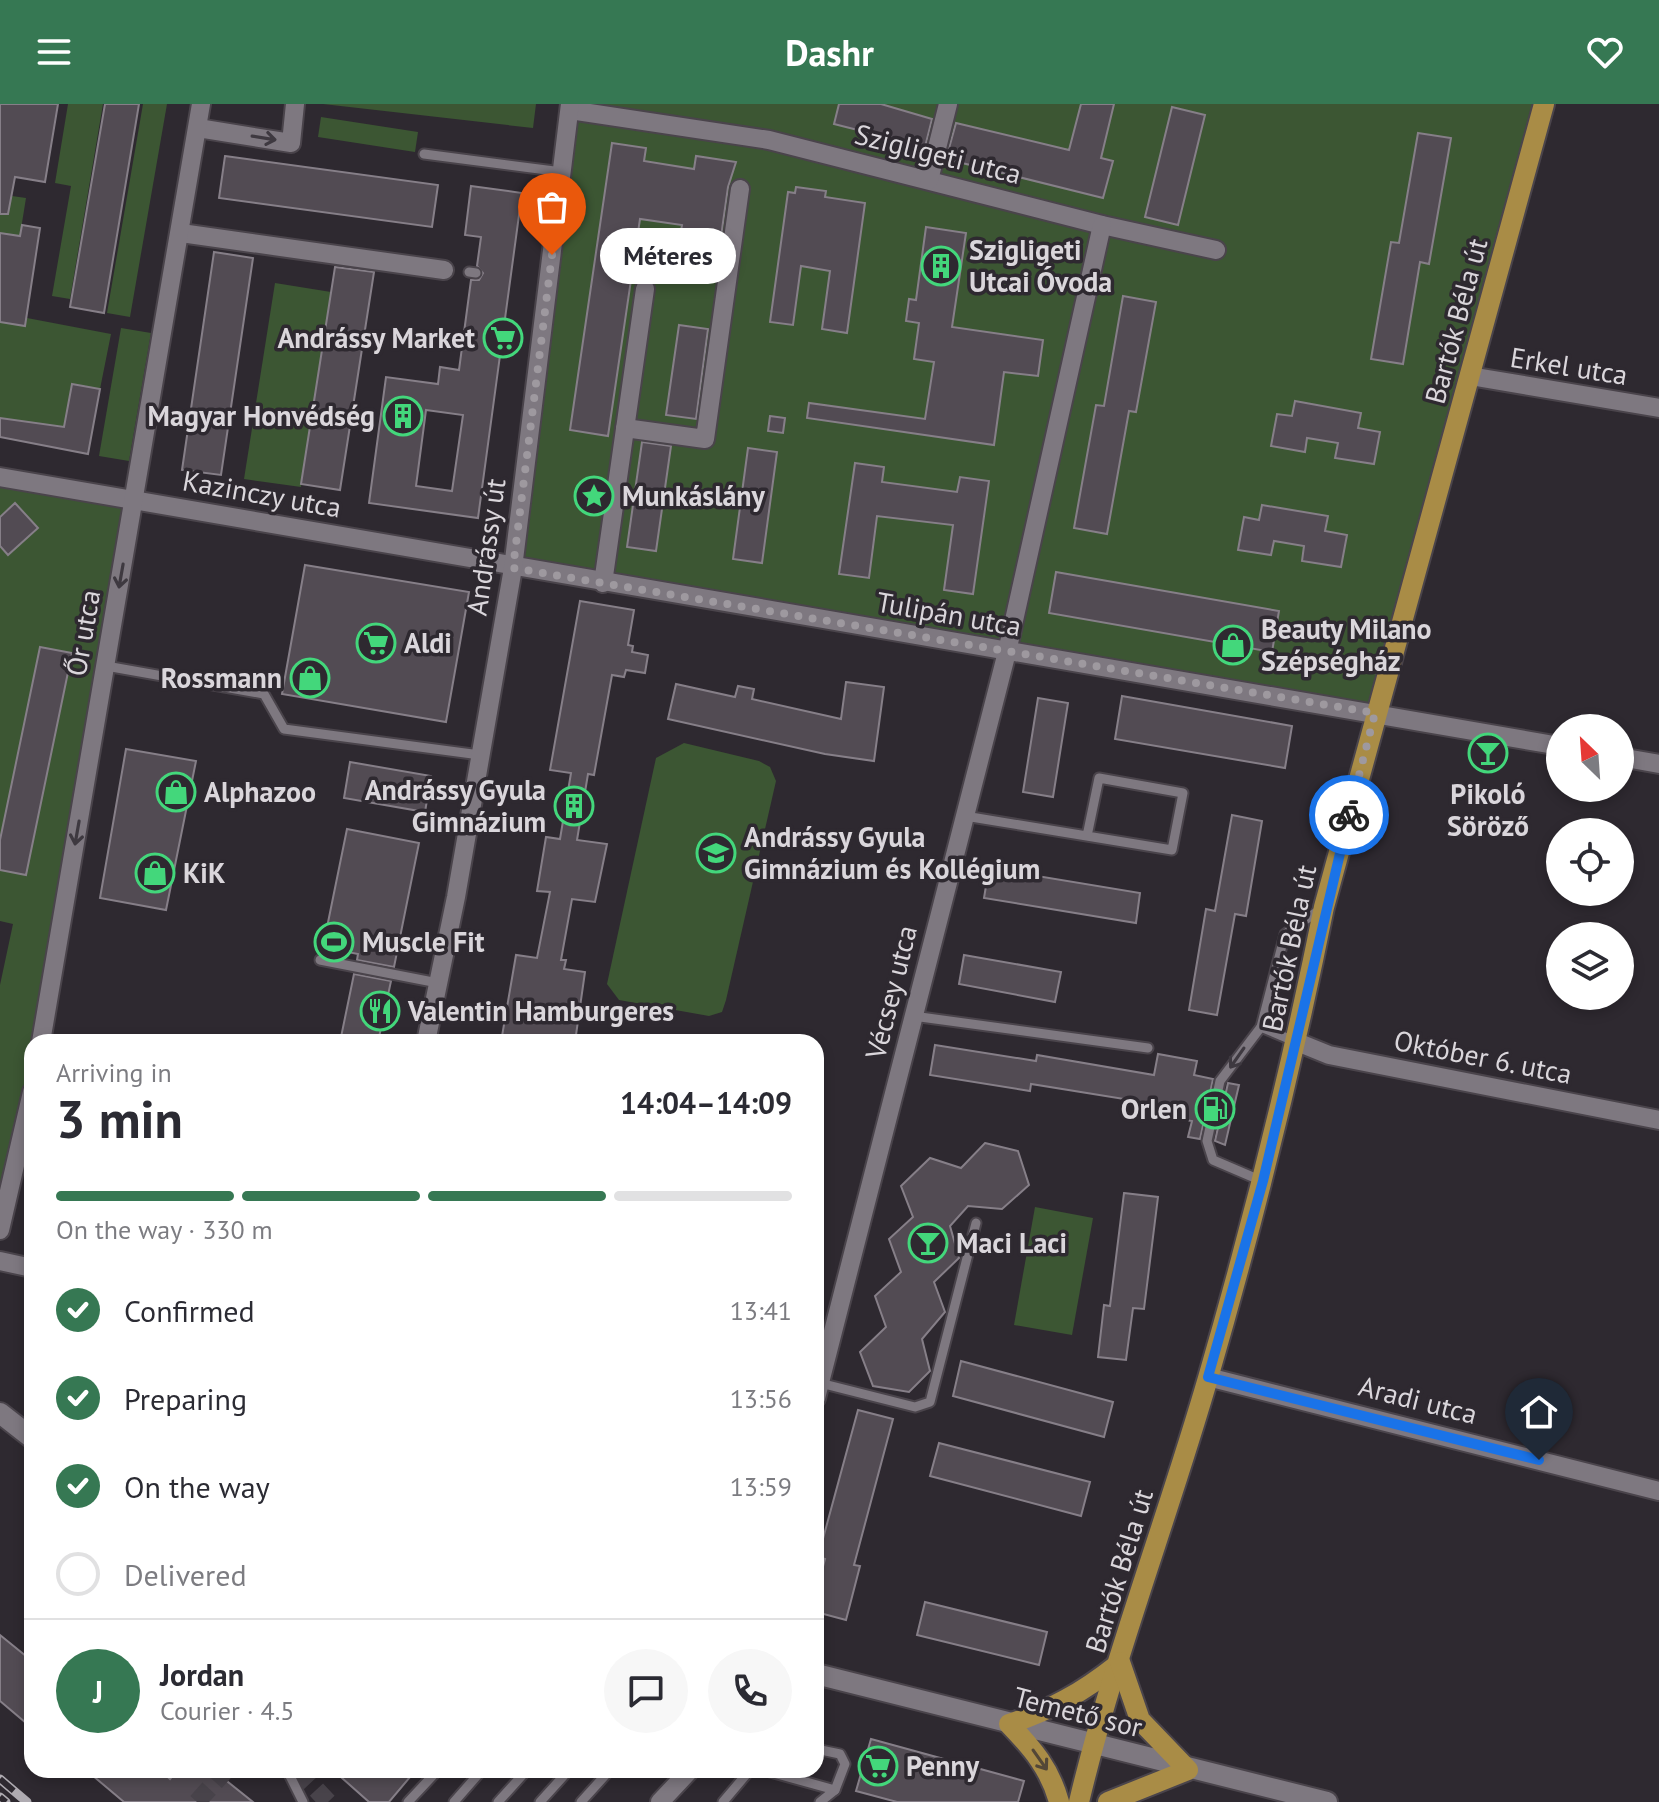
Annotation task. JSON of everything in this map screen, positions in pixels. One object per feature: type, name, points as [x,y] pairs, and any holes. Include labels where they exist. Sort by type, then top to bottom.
[{"type":"main road","name":"Bartók Béla út","points":[[1079,1802],[1093,1746],[1208,1377],[1263,1181],[1297,1042],[1324,907],[1544,104]]},
{"type":"main road","points":[[1059,1802],[1054,1783],[1037,1753],[1009,1724],[1045,1712],[1085,1691],[1120,1662],[1140,1720],[1188,1770],[1108,1802]]},
{"type":"street","name":"Őr utca","points":[[42,1034],[201,104]]},
{"type":"street","points":[[198,128],[291,143],[295,104]]},
{"type":"street","points":[[929,180],[948,104]]},
{"type":"street","name":"Szigligeti utca","points":[[570,107],[769,140],[1102,225],[1216,250]]},
{"type":"street","name":"Andrássy út","points":[[428,1034],[513,568],[570,107]]},
{"type":"street","points":[[625,428],[705,439],[740,189]]},
{"type":"street","name":"Vécsey utca","points":[[824,1366],[1007,652],[1102,225]]},
{"type":"street","points":[[181,233],[444,270]]},
{"type":"street","points":[[603,583],[645,289]]},
{"type":"street","name":"Erkel utca","points":[[1470,376],[1659,408]]},
{"type":"street","name":"Kazinczy utca","points":[[0,477],[513,568]]},
{"type":"street","name":"Tulipán utca","points":[[513,568],[1546,744]]},
{"type":"street","points":[[1634,760],[1659,764]]},
{"type":"street","name":"Október 6. utca","points":[[1297,1042],[1329,1055],[1659,1120]]},
{"type":"street","points":[[0,1230],[24,1126]]},
{"type":"street","points":[[0,1261],[24,1266]]},
{"type":"street","name":"Aradi utca","points":[[1208,1377],[1659,1491]]},
{"type":"street","points":[[0,1413],[24,1432]]},
{"type":"street","name":"Temető sor","points":[[824,1676],[1188,1770],[1327,1802]]},
{"type":"street","points":[[660,1802],[682,1778]]},
{"type":"lane","points":[[424,154],[562,172]]},
{"type":"lane","points":[[106,666],[264,694],[284,729],[480,755]]},
{"type":"lane","points":[[965,816],[1172,850],[1183,793],[1099,778],[1087,836]]},
{"type":"lane","points":[[1263,1181],[1213,1160],[1207,1141],[1220,1081],[1261,1027],[1285,934],[1324,907]]},
{"type":"lane","points":[[320,960],[438,983]]},
{"type":"lane","points":[[913,1016],[1148,1048]]},
{"type":"lane","points":[[1261,1027],[1297,1042]]},
{"type":"lane","points":[[824,1391],[915,1407],[930,1402],[976,1223]]},
{"type":"lane","points":[[820,1802],[835,1790],[845,1764],[840,1754],[824,1751]]},
{"type":"lane","points":[[291,1778],[303,1802]]},
{"type":"lane","points":[[408,1802],[430,1778]]},
{"type":"lane","points":[[454,1802],[475,1778]]},
{"type":"lane","points":[[498,1802],[520,1778]]},
{"type":"lane","points":[[540,1802],[562,1778]]},
{"type":"lane","points":[[581,1802],[603,1778]]},
{"type":"lane","points":[[723,1802],[743,1778]]},
{"type":"lane","points":[[792,1778],[835,1790]]},
{"type":"green space","points":[[68,104],[103,104],[70,299],[52,296],[71,186],[55,183]]},
{"type":"green space","points":[[143,104],[167,104],[130,317],[107,313]]},
{"type":"green space","points":[[323,104],[536,104],[533,128]]},
{"type":"green space","points":[[576,104],[1538,104],[1369,709],[516,566]]},
{"type":"green space","points":[[321,117],[418,132],[415,152],[318,137]]},
{"type":"green space","points":[[0,189],[12,196],[26,198],[12,285],[5,234],[0,233]]},
{"type":"green space","points":[[275,283],[331,292],[301,487],[244,479]]},
{"type":"green space","points":[[27,318],[111,334],[100,389],[72,384],[64,427],[44,424],[39,445],[14,440],[17,421],[0,418],[0,322],[25,326]]},
{"type":"green space","points":[[121,328],[151,333],[129,461],[99,456]]},
{"type":"green space","points":[[0,479],[132,501],[39,1034],[24,1034],[24,1115],[0,1218],[0,985],[13,924],[0,921],[0,870],[26,875],[72,654],[40,647],[0,840],[0,546],[8,555],[38,528],[15,503],[0,517]]},
{"type":"green space","points":[[684,743],[759,761],[770,767],[776,781],[726,1000],[722,1012],[709,1016],[619,1000],[607,984],[656,758]]},
{"type":"green space","points":[[1035,1207],[1093,1218],[1072,1335],[1014,1325]]},
{"type":"building","points":[[0,104],[58,104],[45,182],[15,177],[8,214],[0,214]]},
{"type":"building","points":[[105,104],[139,104],[104,313],[70,307]]},
{"type":"building","points":[[839,104],[881,104],[932,119],[925,147],[834,124]]},
{"type":"building","points":[[1081,104],[1114,104],[1101,158],[1113,161],[1103,198],[946,159],[956,123],[1069,150]]},
{"type":"building","points":[[1172,107],[1205,115],[1178,225],[1145,217]]},
{"type":"building","points":[[1418,133],[1451,138],[1429,264],[1420,262],[1403,364],[1371,359],[1391,242],[1399,243]]},
{"type":"building","points":[[612,143],[646,148],[644,161],[694,169],[696,156],[736,162],[728,187],[715,279],[674,273],[682,225],[640,219],[608,436],[570,430]]},
{"type":"building","points":[[225,156],[438,185],[432,227],[219,198]]},
{"type":"building","points":[[471,186],[522,193],[478,518],[369,503],[386,377],[438,384],[440,367],[459,370],[471,280],[479,280],[483,273],[477,266],[481,237],[465,235]],"holes":[[[426,410],[463,415],[452,491],[416,486]]]},
{"type":"building","points":[[796,187],[826,191],[825,197],[865,203],[847,333],[822,329],[830,271],[801,266],[793,325],[770,322],[788,192],[795,193]]},
{"type":"building","points":[[22,225],[40,228],[25,326],[0,322],[0,233],[20,236]]},
{"type":"building","points":[[926,227],[966,233],[952,327],[1043,340],[1038,376],[1004,372],[994,445],[807,418],[809,403],[925,419],[934,362],[914,359],[919,323],[906,321],[909,299],[916,300]]},
{"type":"building","points":[[214,252],[253,258],[221,475],[182,470]]},
{"type":"building","points":[[335,267],[374,272],[340,490],[301,484]]},
{"type":"building","points":[[1123,296],[1156,302],[1136,412],[1129,411],[1107,534],[1074,528],[1096,405],[1104,406]]},
{"type":"building","points":[[679,325],[708,329],[696,419],[666,415]]},
{"type":"building","points":[[72,384],[100,389],[88,454],[0,437],[0,418],[64,427]]},
{"type":"building","points":[[1295,401],[1361,413],[1358,428],[1380,432],[1374,464],[1335,458],[1338,443],[1307,438],[1305,452],[1271,446],[1277,414],[1292,416]]},
{"type":"building","points":[[770,416],[785,418],[783,433],[768,431]]},
{"type":"building","points":[[642,442],[671,446],[656,551],[627,547]]},
{"type":"building","points":[[748,448],[777,452],[762,563],[733,559]]},
{"type":"building","points":[[855,463],[884,467],[882,482],[957,492],[960,477],[989,481],[973,594],[944,590],[953,525],[877,516],[869,578],[839,574]]},
{"type":"building","points":[[15,503],[38,528],[8,555],[0,546],[0,517]]},
{"type":"building","points":[[1262,505],[1328,516],[1325,531],[1347,535],[1341,567],[1302,561],[1304,546],[1274,541],[1271,555],[1238,550],[1244,517],[1259,520]]},
{"type":"building","name":"Aldi","points":[[305,565],[469,592],[446,722],[282,694]]},
{"type":"building","points":[[1056,572],[1279,611],[1272,652],[1049,613]]},
{"type":"building","name":"Andrássy Gyula Gimnázium","points":[[580,601],[634,610],[628,645],[633,646],[632,652],[648,655],[645,673],[626,670],[624,677],[612,675],[594,775],[588,774],[577,840],[607,844],[595,902],[572,899],[561,960],[566,960],[564,969],[585,972],[576,1034],[502,1034],[516,955],[537,958],[550,892],[537,891],[546,837],[560,839],[571,773],[550,770]]},
{"type":"building","points":[[40,647],[72,653],[26,875],[0,870],[0,840]]},
{"type":"building","points":[[846,682],[884,687],[874,761],[825,754],[668,719],[676,684],[735,697],[738,686],[754,689],[752,699],[841,719]]},
{"type":"building","points":[[1122,696],[1292,726],[1285,768],[1115,739]]},
{"type":"building","points":[[1038,698],[1068,703],[1053,797],[1023,792]]},
{"type":"building","points":[[126,749],[196,761],[166,910],[100,898]]},
{"type":"building","points":[[350,762],[431,776],[425,812],[344,798]]},
{"type":"building","points":[[1232,815],[1262,821],[1246,916],[1235,914],[1217,1015],[1189,1010],[1206,909],[1215,911]]},
{"type":"building","points":[[347,829],[419,843],[394,967],[357,960],[358,954],[323,947]]},
{"type":"building","points":[[989,868],[1140,893],[1136,923],[984,898]]},
{"type":"building","points":[[964,955],[1061,972],[1055,1002],[959,984]]},
{"type":"building","points":[[354,974],[391,981],[380,1034],[342,1034]]},
{"type":"building","points":[[935,1045],[1036,1061],[1037,1055],[1154,1075],[1158,1054],[1197,1061],[1194,1075],[1213,1079],[1200,1139],[1188,1137],[1192,1121],[1147,1114],[1149,1103],[1031,1084],[1030,1091],[930,1075]]},
{"type":"building","points":[[1228,1083],[1239,1085],[1225,1145],[1215,1141]]},
{"type":"building","points":[[985,1143],[1018,1151],[1029,1185],[1002,1209],[968,1206],[950,1226],[959,1258],[934,1282],[945,1312],[922,1339],[930,1371],[909,1392],[873,1386],[860,1352],[886,1327],[875,1296],[901,1272],[889,1239],[913,1217],[901,1186],[930,1158],[961,1168]]},
{"type":"building","points":[[1124,1193],[1158,1197],[1144,1309],[1133,1308],[1126,1360],[1098,1357],[1104,1305],[1110,1306]]},
{"type":"building","points":[[961,1361],[1113,1402],[1104,1437],[953,1396]]},
{"type":"building","points":[[858,1410],[893,1419],[854,1565],[860,1566],[846,1620],[824,1614],[824,1535]]},
{"type":"building","points":[[939,1443],[1090,1482],[1081,1516],[930,1476]]},
{"type":"building","points":[[925,1602],[1047,1632],[1039,1665],[917,1635]]},
{"type":"building","points":[[0,1635],[24,1654],[24,1721],[0,1701]]},
{"type":"building","points":[[871,1739],[1024,1781],[1018,1802],[897,1802],[856,1791]]},
{"type":"building","points":[[96,1778],[223,1778],[253,1802],[124,1802]]},
{"type":"building","points":[[342,1778],[409,1778],[389,1802],[369,1802]]},
{"type":"tunnel","points":[[197,1802],[219,1778]]},
{"type":"tunnel","points":[[306,1778],[328,1802]]},
{"type":"railway","points":[[0,1779],[27,1802]]},
{"type":"railway","points":[[0,1797],[6,1802]]},
{"type":"way so far","points":[[552,255],[513,568],[1375,713],[1349,815]]},
{"type":"place","name":"Méteres","points":[[552,255]]},
{"type":"place","name":"Szigligeti Utcai Óvoda","points":[[941,266]]},
{"type":"place","name":"Andrássy Market","points":[[503,338]]},
{"type":"place","name":"Magyar Honvédség","points":[[403,416]]},
{"type":"place","name":"Munkáslány","points":[[594,496]]},
{"type":"place","name":"Aldi","points":[[376,643]]},
{"type":"place","name":"Beauty Milano Szépségház","points":[[1233,645]]},
{"type":"place","name":"Rossmann","points":[[310,678]]},
{"type":"place","name":"Pikoló Söröző","points":[[1488,753]]},
{"type":"place","name":"Alphazoo","points":[[176,792]]},
{"type":"place","name":"Andrássy Gyula Gimnázium","points":[[574,806]]},
{"type":"place","name":"Andrássy Gyula Gimnázium és Kollégium","points":[[716,853]]},
{"type":"place","name":"KiK","points":[[155,873]]},
{"type":"place","name":"Muscle Fit","points":[[334,942]]},
{"type":"place","name":"Valentin Hamburgeres","points":[[380,1011]]},
{"type":"place","name":"Orlen","points":[[1215,1109]]},
{"type":"place","name":"Maci Laci","points":[[928,1243]]},
{"type":"place","name":"Penny","points":[[878,1766]]},
{"type":"route","points":[[1349,815],[1324,907],[1297,1042],[1263,1181],[1208,1377],[1539,1460]]}]
